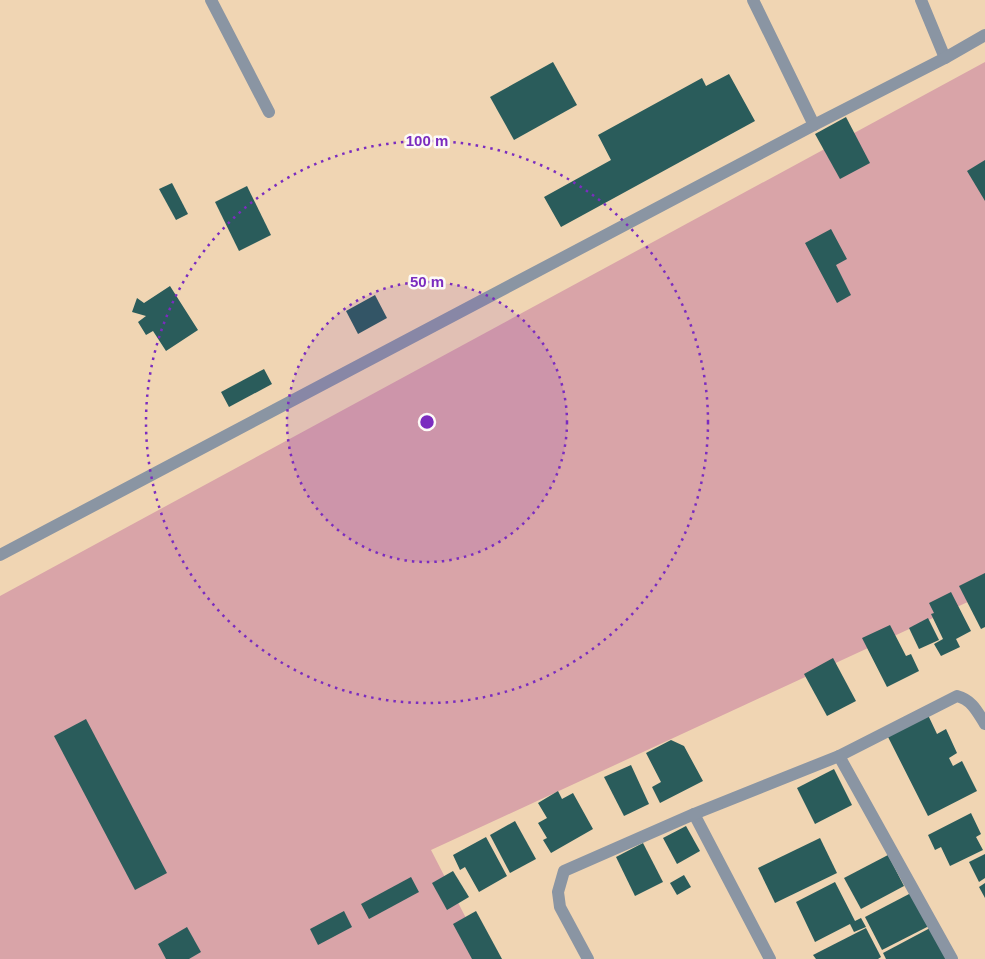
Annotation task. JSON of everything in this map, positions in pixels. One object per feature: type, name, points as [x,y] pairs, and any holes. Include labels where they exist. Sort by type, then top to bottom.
[{"type":"street","points":[[210,0],[269,112]]},
{"type":"street","points":[[753,0],[814,125]]},
{"type":"street","points":[[921,0],[945,58]]},
{"type":"street","points":[[0,555],[814,125],[945,58],[985,35]]},
{"type":"street","points":[[588,959],[560,907],[558,892],[564,872],[694,814],[839,756],[957,696],[966,699],[975,707],[985,724]]},
{"type":"street","points":[[839,756],[952,959]]},
{"type":"street","points":[[694,814],[770,959]]},
{"type":"shaded area","points":[[985,62],[985,594],[431,850],[487,959],[0,959],[0,596]]},
{"type":"building","points":[[553,62],[577,105],[514,140],[490,97]]},
{"type":"building","points":[[729,74],[755,121],[561,227],[544,197],[611,160],[598,135],[702,78],[706,86]]},
{"type":"building","points":[[846,117],[870,163],[840,179],[815,134]]},
{"type":"building","points":[[985,160],[985,201],[967,171]]},
{"type":"building","points":[[172,183],[188,214],[176,220],[159,189]]},
{"type":"building","points":[[247,186],[271,235],[239,251],[215,202]]},
{"type":"building","points":[[831,229],[847,259],[836,265],[851,295],[837,303],[805,243]]},
{"type":"building","points":[[170,286],[198,330],[166,351],[153,331],[146,335],[138,322],[146,316],[132,312],[137,298],[144,303]]},
{"type":"building","points":[[375,295],[387,318],[358,334],[346,311]]},
{"type":"building","points":[[264,369],[272,384],[229,407],[221,392]]},
{"type":"building","points":[[985,573],[985,627],[981,629],[959,586]]},
{"type":"building","points":[[951,592],[971,631],[956,639],[960,647],[941,656],[934,644],[943,639],[931,614],[934,613],[929,603]]},
{"type":"building","points":[[928,618],[939,640],[919,649],[909,628]]},
{"type":"building","points":[[890,625],[906,656],[911,654],[919,671],[887,687],[862,638]]},
{"type":"building","points":[[833,658],[856,701],[827,716],[804,674]]},
{"type":"building","points":[[928,715],[937,734],[946,729],[957,753],[949,758],[953,766],[962,761],[977,791],[928,816],[887,735]]},
{"type":"building","points":[[86,719],[167,873],[135,890],[54,736]]},
{"type":"building","points":[[671,740],[684,746],[703,781],[660,803],[652,787],[661,782],[646,753]]},
{"type":"building","points":[[631,765],[649,804],[624,816],[604,777]]},
{"type":"building","points":[[834,769],[852,805],[815,824],[797,788]]},
{"type":"building","points":[[558,791],[562,799],[573,793],[593,829],[551,853],[543,840],[547,838],[538,823],[547,818],[538,803]]},
{"type":"building","points":[[971,813],[981,834],[976,837],[983,850],[950,866],[941,847],[935,850],[928,835]]},
{"type":"building","points":[[515,821],[536,859],[510,873],[490,835]]},
{"type":"building","points":[[686,826],[700,851],[677,864],[663,838]]},
{"type":"building","points":[[486,837],[507,876],[479,892],[465,867],[460,870],[453,855]]},
{"type":"building","points":[[820,838],[837,873],[775,903],[758,868]]},
{"type":"building","points":[[643,843],[663,882],[635,896],[616,857]]},
{"type":"building","points":[[985,854],[985,878],[979,882],[969,862]]},
{"type":"building","points":[[888,855],[904,886],[861,909],[844,878]]},
{"type":"building","points":[[453,871],[469,897],[447,910],[432,883]]},
{"type":"building","points":[[684,875],[691,887],[677,895],[670,883]]},
{"type":"building","points":[[411,877],[419,892],[369,919],[361,904]]},
{"type":"building","points":[[835,882],[855,921],[861,918],[866,927],[854,932],[850,924],[815,942],[796,902]]},
{"type":"building","points":[[985,883],[985,898],[979,887]]},
{"type":"building","points":[[911,893],[929,926],[882,950],[865,917]]},
{"type":"building","points":[[344,911],[352,927],[318,945],[310,929]]},
{"type":"building","points":[[476,911],[502,959],[472,959],[453,924]]},
{"type":"building","points":[[187,927],[201,952],[189,959],[166,959],[158,944]]},
{"type":"building","points":[[866,928],[881,957],[878,959],[816,959],[813,955]]},
{"type":"building","points":[[930,928],[946,959],[886,959],[883,953]]}]
